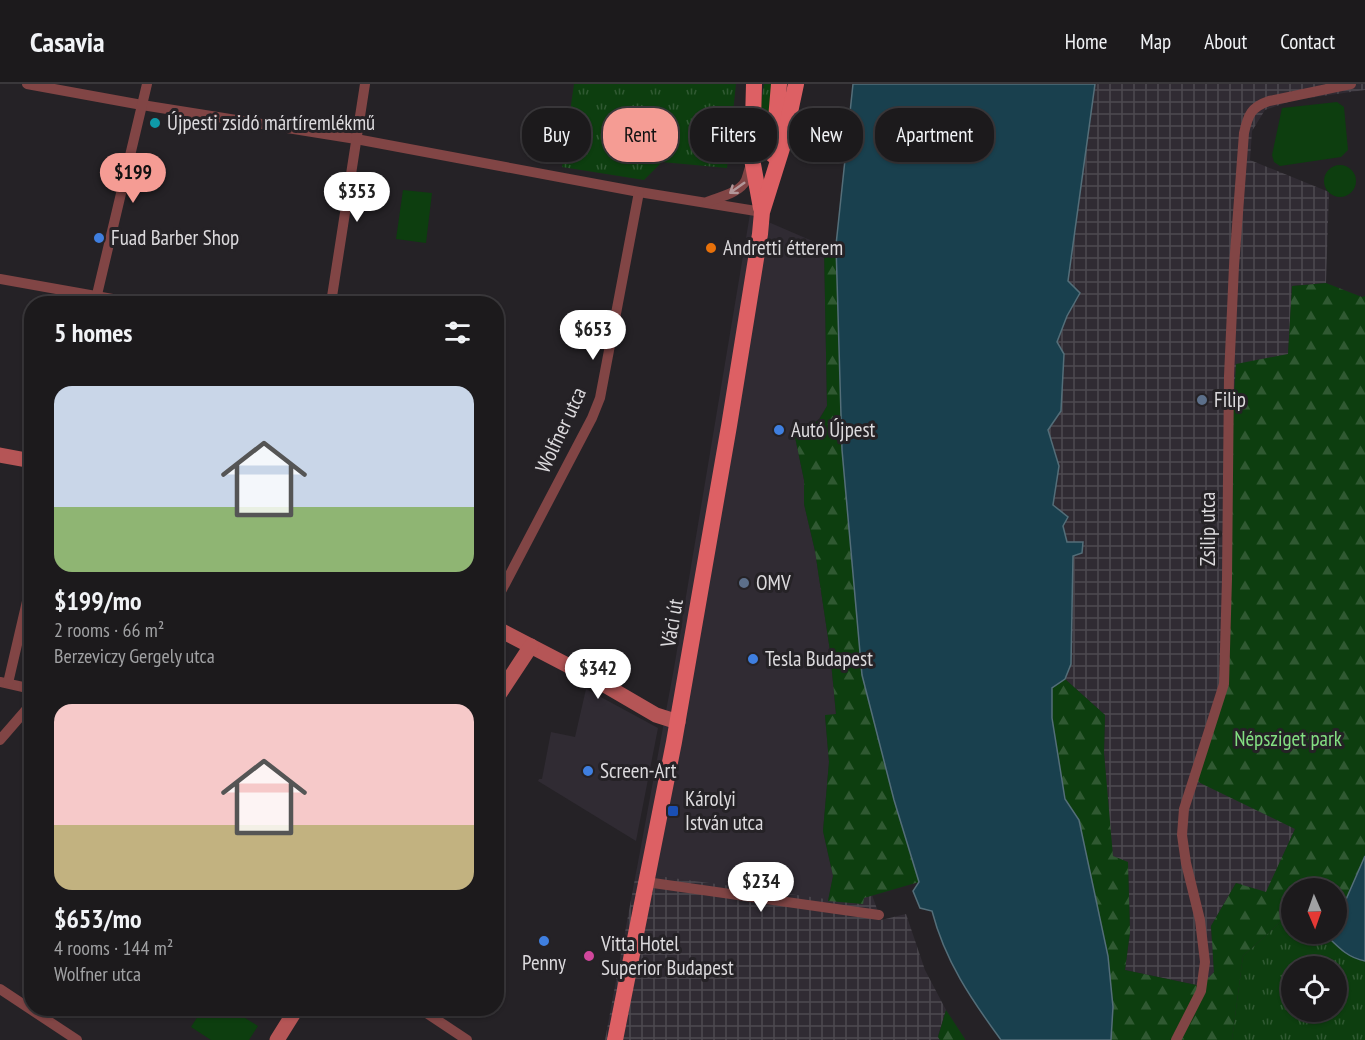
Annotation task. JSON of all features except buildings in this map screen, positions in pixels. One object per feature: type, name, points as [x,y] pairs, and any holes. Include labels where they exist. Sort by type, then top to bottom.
[{"type":"main road","name":"Váci út","points":[[753,108],[754,84]]},
{"type":"main road","points":[[772,180],[778,84]]},
{"type":"main road","name":"Váci út","points":[[615,1040],[678,722],[729,426],[762,212],[783,145],[796,84]]},
{"type":"main road","name":"Váci út","points":[[754,162],[762,212]]},
{"type":"street","points":[[27,84],[356,139],[639,192],[762,212]]},
{"type":"street","points":[[97,296],[147,84]]},
{"type":"street","points":[[332,296],[365,84]]},
{"type":"street","name":"Zsilip utca","points":[[1176,1040],[1201,991],[1205,962],[1200,920],[1186,863],[1182,835],[1184,809],[1224,684],[1229,376],[1244,133],[1247,118],[1261,103],[1352,84]]},
{"type":"street","points":[[706,202],[733,192],[742,186],[752,162]]},
{"type":"street","name":"Wolfner utca","points":[[504,586],[592,418],[600,398],[639,192]]},
{"type":"street","points":[[0,279],[78,296]]},
{"type":"street","points":[[0,455],[24,460]]},
{"type":"street","points":[[24,609],[4,682],[24,687]]},
{"type":"street","points":[[504,632],[596,680],[656,715],[678,722]]},
{"type":"street","points":[[504,687],[531,646]]},
{"type":"street","points":[[0,740],[24,712]]},
{"type":"street","points":[[646,882],[879,915]]},
{"type":"street","points":[[0,989],[24,1005]]},
{"type":"street","points":[[41,1016],[77,1040]]},
{"type":"street","points":[[277,1040],[292,1016]]},
{"type":"street","points":[[431,1016],[467,1040]]},
{"type":"shaded area","points":[[1095,84],[1365,84],[1365,90],[1294,100],[1265,110],[1252,131],[1250,160],[1329,192],[1326,283],[1292,286],[1288,355],[1295,829],[1266,893],[1236,883],[1211,926],[1214,972],[1201,986],[1125,970],[1130,932],[1128,863],[1113,856],[1104,753],[1105,715],[1065,679],[1071,664],[1073,556],[1083,542],[1067,542],[1063,526],[1053,505],[1059,466],[1048,430],[1061,411],[1057,342],[1067,315],[1080,293],[1068,281]]},
{"type":"shaded area","points":[[750,214],[824,246],[827,406],[819,419],[795,437],[804,480],[804,504],[815,551],[830,651],[836,715],[825,715],[829,762],[823,831],[833,876],[828,901],[636,873],[674,668]]},
{"type":"shaded area","points":[[586,689],[658,728],[636,841],[538,781],[542,779],[551,732],[575,737]]},
{"type":"shaded area","points":[[636,873],[862,904],[864,898],[872,895],[881,920],[906,914],[925,970],[946,1010],[938,1036],[940,1040],[605,1040]]},
{"type":"green space","points":[[574,84],[736,84],[733,108],[690,108],[690,162],[728,162],[727,168],[662,162],[644,180],[562,167],[563,162],[591,162],[591,108],[571,108]]},
{"type":"green space","points":[[764,84],[773,84],[771,108],[761,108]]},
{"type":"green space","points":[[1337,102],[1344,107],[1348,150],[1341,157],[1280,166],[1274,162],[1272,155],[1282,108]]},
{"type":"green space","points":[[1340,165],[1351,170],[1356,181],[1351,192],[1340,197],[1329,192],[1324,181],[1329,170]]},
{"type":"green space","points":[[403,190],[432,193],[426,243],[396,239]]},
{"type":"green space","points":[[836,245],[842,450],[862,675],[894,800],[919,882],[864,898],[863,904],[828,901],[833,876],[823,831],[829,762],[825,715],[836,714],[830,651],[815,551],[804,504],[804,480],[795,437],[819,420],[827,406],[824,246]]},
{"type":"green space","name":"Népsziget park","points":[[1326,283],[1362,297],[1365,296],[1365,856],[1347,897],[1347,878],[1281,878],[1281,921],[1243,956],[1232,1040],[1111,1040],[1113,1007],[1079,820],[1065,799],[1052,718],[1052,688],[1065,679],[1105,715],[1104,753],[1113,856],[1128,862],[1130,932],[1125,970],[1201,986],[1214,972],[1211,926],[1236,883],[1266,892],[1295,829],[1194,780],[1224,684],[1228,489],[1236,364],[1288,354],[1292,286]]},
{"type":"green space","points":[[1281,921],[1281,944],[1337,944],[1365,961],[1365,1040],[1232,1040],[1243,956]]},
{"type":"green space","points":[[946,1010],[965,1040],[940,1040],[938,1037]]},
{"type":"green space","points":[[198,1016],[242,1016],[258,1026],[249,1040],[211,1040],[191,1027]]},
{"type":"water","points":[[853,84],[1095,84],[1068,281],[1080,293],[1067,316],[1057,342],[1064,354],[1061,411],[1048,430],[1059,466],[1053,505],[1068,517],[1063,526],[1067,542],[1083,542],[1082,553],[1073,556],[1071,664],[1065,679],[1052,688],[1052,718],[1065,799],[1079,820],[1108,956],[1113,1007],[1111,1040],[1001,1040],[960,979],[937,929],[932,911],[920,908],[913,891],[919,882],[894,800],[862,675],[842,450],[836,245],[845,162],[863,162],[863,108],[850,108]]},
{"type":"water","points":[[1365,856],[1365,961],[1349,955],[1336,944],[1347,944],[1347,897]]},
{"type":"place","name":"Újpesti zsidó mártíremlékmű","points":[[155,123]]},
{"type":"place","name":"Fuad Barber Shop","points":[[99,238]]},
{"type":"place","name":"Andretti étterem","points":[[711,248]]},
{"type":"place","name":"Filip","points":[[1202,400]]},
{"type":"place","name":"Autó Újpest","points":[[779,430]]},
{"type":"place","name":"OMV","points":[[744,583]]},
{"type":"place","name":"Tesla Budapest","points":[[753,659]]},
{"type":"place","name":"Screen-Art","points":[[588,771]]},
{"type":"place","name":"Károlyi István utca","points":[[673,811]]},
{"type":"place","name":"Penny","points":[[544,941]]},
{"type":"place","name":"Vitta Hotel Superior Budapest","points":[[589,956]]}]
